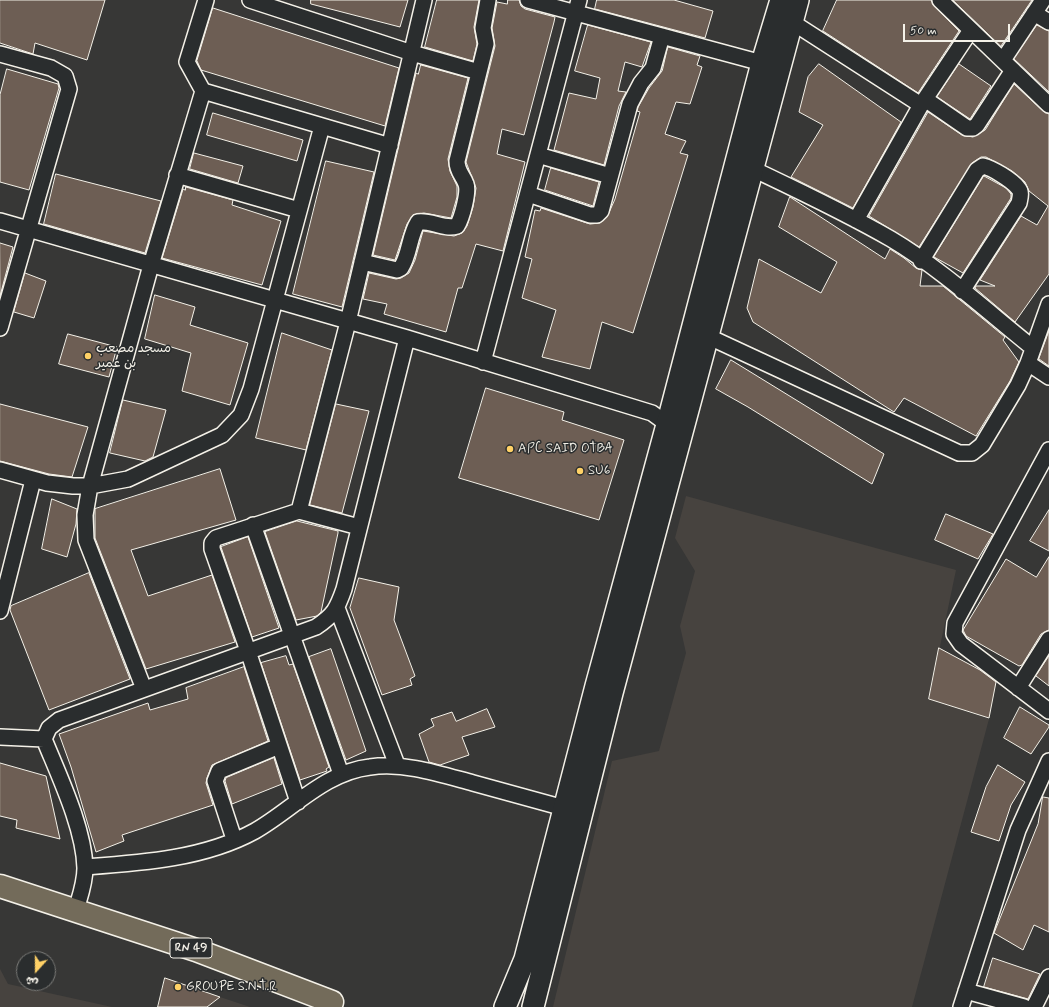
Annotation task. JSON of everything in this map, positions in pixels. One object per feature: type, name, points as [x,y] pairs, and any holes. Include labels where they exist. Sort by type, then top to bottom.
[{"type":"highway","name":"RN 49","points":[[0,886],[48,900],[196,950],[339,1005]]},
{"type":"highway","name":"RN 49","points":[[0,898],[48,900]]},
{"type":"main road","points":[[504,1007],[525,959],[564,808],[672,418],[762,63],[781,0]]},
{"type":"main road","points":[[532,1007],[610,700],[672,418],[707,336],[798,0]]},
{"type":"street","points":[[206,0],[187,62],[203,91],[390,146]]},
{"type":"street","points":[[250,0],[278,4],[412,53],[479,72]]},
{"type":"street","points":[[299,511],[348,322],[424,0]]},
{"type":"street","points":[[362,262],[396,270],[401,268],[405,262],[415,227],[418,222],[425,221],[452,228],[457,226],[461,220],[467,188],[466,182],[457,169],[457,161],[486,44],[483,28],[488,0]]},
{"type":"street","points":[[528,0],[577,6],[662,36],[762,63]]},
{"type":"street","points":[[940,0],[1049,105]]},
{"type":"street","points":[[792,22],[967,128],[973,128],[977,125],[1034,13],[1043,0]]},
{"type":"street","points":[[484,362],[577,6]]},
{"type":"street","points":[[1034,13],[1049,22]]},
{"type":"street","points":[[856,220],[923,102],[971,30]]},
{"type":"street","points":[[528,194],[590,216],[597,215],[601,211],[630,104],[641,83],[653,68],[662,36]]},
{"type":"street","points":[[0,54],[51,68],[65,76],[69,90],[0,328]]},
{"type":"street","points":[[144,689],[86,540],[85,515],[90,486],[151,265],[203,91]]},
{"type":"street","points":[[0,470],[33,480],[73,486],[90,486],[128,479],[222,435],[242,415],[251,389],[322,126]]},
{"type":"street","points":[[538,155],[610,176]]},
{"type":"street","points":[[921,261],[977,170],[983,166],[991,168],[1019,188],[1021,196],[1019,203],[962,291]]},
{"type":"street","points":[[753,169],[856,220],[892,240],[962,291],[1033,348]]},
{"type":"street","points":[[177,175],[299,210]]},
{"type":"street","points":[[0,221],[407,338],[672,418]]},
{"type":"street","points":[[707,336],[959,453],[972,453],[982,445],[1018,385],[1028,363],[1049,304]]},
{"type":"street","points":[[76,910],[84,882],[85,867],[80,840],[66,796],[44,739],[49,728],[59,720],[316,627],[329,618],[337,608],[344,589],[407,338]]},
{"type":"street","points":[[1028,363],[1049,377]]},
{"type":"street","points":[[1049,450],[955,623],[954,634],[961,644],[999,671],[1018,688],[1049,711]]},
{"type":"street","points":[[0,612],[33,480]]},
{"type":"street","points":[[298,802],[248,651],[212,549],[212,543],[216,538],[299,511],[360,527]]},
{"type":"street","points":[[254,525],[291,636],[341,774]]},
{"type":"street","points":[[337,608],[397,765]]},
{"type":"street","points":[[1018,688],[1049,639]]},
{"type":"street","points":[[0,737],[44,739]]},
{"type":"street","points":[[234,839],[215,781],[216,776],[219,771],[279,746]]},
{"type":"street","points":[[961,1007],[1018,830],[1049,761]]},
{"type":"street","points":[[85,867],[158,860],[211,849],[254,831],[341,774],[369,767],[397,765],[564,808]]},
{"type":"street","points":[[1034,1007],[1049,977]]},
{"type":"street","points":[[966,990],[1024,1007]]},
{"type":"shaded area","points":[[686,496],[956,570],[929,699],[989,719],[912,1007],[553,1007],[612,761],[659,751],[686,653],[680,626],[695,571],[675,538]]},
{"type":"shaded area","points":[[0,969],[8,984],[16,986],[16,991],[40,991],[112,1007],[0,1007]]},
{"type":"shaded area","points":[[220,997],[250,1007],[207,1007]]},
{"type":"building","points":[[0,0],[105,0],[87,60],[35,43],[33,54],[0,43]]},
{"type":"building","points":[[311,0],[408,0],[400,27],[311,4]]},
{"type":"building","points":[[437,0],[479,0],[474,27],[477,44],[473,61],[425,47]]},
{"type":"building","points":[[508,0],[519,0],[521,6],[525,9],[555,17],[524,135],[502,129],[497,154],[525,162],[503,251],[476,244],[462,288],[458,288],[446,332],[384,314],[387,304],[363,299],[369,273],[396,279],[409,273],[415,260],[423,231],[454,236],[462,233],[467,226],[473,207],[476,188],[466,162],[495,46],[492,28],[497,2],[507,4]]},
{"type":"building","points":[[597,0],[674,0],[713,11],[705,38],[595,9]]},
{"type":"building","points":[[837,0],[931,0],[934,6],[959,31],[918,93],[823,31]]},
{"type":"building","points":[[953,0],[1032,0],[1001,46]]},
{"type":"building","points":[[213,8],[399,68],[385,126],[201,70],[197,61]]},
{"type":"building","points":[[588,25],[651,42],[642,67],[625,62],[618,91],[626,92],[619,106],[604,165],[554,150],[569,93],[596,99],[600,78],[575,71]]},
{"type":"building","points":[[1037,25],[1049,31],[1049,92],[1014,59]]},
{"type":"building","points":[[668,47],[700,56],[697,65],[702,67],[690,104],[676,102],[665,134],[686,141],[680,153],[688,155],[633,333],[602,322],[590,369],[542,357],[556,310],[522,298],[532,259],[525,257],[535,210],[540,211],[541,208],[590,224],[600,223],[607,217],[615,199],[640,112],[637,111],[638,107],[649,88],[662,71]]},
{"type":"building","points":[[819,64],[901,122],[853,208],[791,177],[823,125],[799,112],[808,77]]},
{"type":"building","points":[[959,64],[991,86],[970,119],[937,97]]},
{"type":"building","points":[[421,65],[468,78],[448,159],[450,171],[457,186],[457,197],[451,218],[424,213],[413,215],[407,224],[395,260],[373,255],[416,73],[418,74]]},
{"type":"building","points":[[7,69],[58,84],[59,88],[29,190],[0,182],[0,95]]},
{"type":"building","points":[[1014,84],[1043,111],[1049,114],[1049,274],[1015,322],[975,288],[976,286],[995,286],[980,280],[1021,216],[1037,225],[1048,206],[1029,191],[1025,182],[1012,171],[986,157],[981,157],[972,163],[919,247],[869,216],[928,112],[962,135],[973,137],[985,130]]},
{"type":"building","points":[[213,113],[303,140],[297,161],[207,135]]},
{"type":"building","points":[[194,153],[243,166],[238,183],[190,169]]},
{"type":"building","points":[[326,161],[374,172],[342,307],[293,294]]},
{"type":"building","points":[[551,168],[599,182],[593,206],[545,190]]},
{"type":"building","points":[[56,174],[161,201],[145,253],[44,224]]},
{"type":"building","points":[[984,176],[1006,188],[1011,194],[1011,198],[963,273],[934,257]]},
{"type":"building","points":[[186,187],[233,200],[232,205],[281,221],[262,285],[162,258],[183,189],[185,190]]},
{"type":"building","points":[[790,197],[885,259],[890,249],[904,258],[916,268],[922,270],[920,286],[943,286],[1005,337],[1003,340],[1019,362],[1010,381],[976,436],[904,398],[894,412],[753,322],[747,308],[759,259],[821,293],[837,262],[779,227]]},
{"type":"building","points":[[0,243],[13,247],[0,296]]},
{"type":"building","points":[[25,273],[46,281],[34,318],[14,312]]},
{"type":"building","points":[[155,295],[195,307],[190,325],[248,343],[230,405],[182,391],[191,353],[145,339]]},
{"type":"building","points":[[1049,331],[1049,366],[1039,359]]},
{"type":"building","points":[[282,333],[332,350],[306,450],[256,438]]},
{"type":"building","name":"مسجد مصعب بن عمير","points":[[68,334],[117,347],[109,377],[59,364]]},
{"type":"building","points":[[731,360],[884,454],[872,484],[748,407],[716,389]]},
{"type":"building","points":[[486,388],[564,412],[562,420],[624,440],[599,520],[459,478]]},
{"type":"building","points":[[123,400],[166,410],[153,457],[145,461],[110,453]]},
{"type":"building","points":[[0,404],[88,427],[72,477],[49,474],[0,461]]},
{"type":"building","points":[[336,404],[369,411],[342,513],[310,505]]},
{"type":"building","points":[[220,469],[236,520],[131,550],[148,596],[212,575],[235,642],[146,669],[95,538],[95,509]]},
{"type":"building","points":[[52,499],[77,509],[76,524],[67,557],[42,549]]},
{"type":"building","points":[[1049,510],[1049,551],[1030,541]]},
{"type":"building","points":[[946,514],[993,534],[978,559],[935,540]]},
{"type":"building","points":[[297,521],[338,531],[338,533],[321,612],[317,616],[296,620],[265,532]]},
{"type":"building","points":[[248,537],[279,628],[252,637],[221,547]]},
{"type":"building","points":[[1049,557],[1049,630],[1041,634],[1022,665],[1019,666],[966,636],[963,630],[1006,559],[1036,577]]},
{"type":"building","points":[[89,573],[130,679],[49,710],[10,610],[11,606]]},
{"type":"building","points":[[359,578],[399,587],[394,620],[415,676],[410,679],[412,685],[382,695],[350,608]]},
{"type":"building","points":[[939,648],[980,670],[996,682],[989,718],[929,699]]},
{"type":"building","points":[[331,649],[366,751],[346,760],[309,657]]},
{"type":"building","points":[[286,656],[289,665],[293,664],[329,767],[326,769],[327,771],[300,780],[261,663]]},
{"type":"building","points":[[1049,656],[1049,686],[1036,676]]},
{"type":"building","points":[[244,667],[268,741],[212,765],[206,783],[213,805],[122,835],[124,841],[96,852],[71,767],[59,734],[148,703],[150,710],[188,699],[186,688]]},
{"type":"building","points":[[1020,707],[1049,725],[1031,754],[1004,738]]},
{"type":"building","points":[[487,709],[495,727],[462,737],[469,755],[440,765],[429,762],[419,734],[434,726],[431,719],[452,712],[456,721]]},
{"type":"building","points":[[274,758],[282,784],[232,804],[225,781],[226,778]]},
{"type":"building","points":[[0,763],[46,776],[60,839],[16,828],[17,820],[0,816]]},
{"type":"building","points":[[998,765],[1025,782],[1011,805],[999,841],[971,832],[986,787]]},
{"type":"building","points":[[1043,797],[1049,798],[1049,932],[1034,925],[1023,950],[994,933],[1038,824]]},
{"type":"building","points":[[993,958],[1040,974],[1028,999],[984,987]]},
{"type":"building","name":"GROUPE S.N.T.R","points":[[165,978],[220,997],[207,1007],[158,1007]]},
{"type":"place","name":"مسجد مصعب بن عمير","points":[[88,356]]},
{"type":"place","name":"APC SAID OTBA","points":[[510,449]]},
{"type":"place","name":"SU6","points":[[580,471]]},
{"type":"place","name":"GROUPE S.N.T.R","points":[[178,987]]}]
